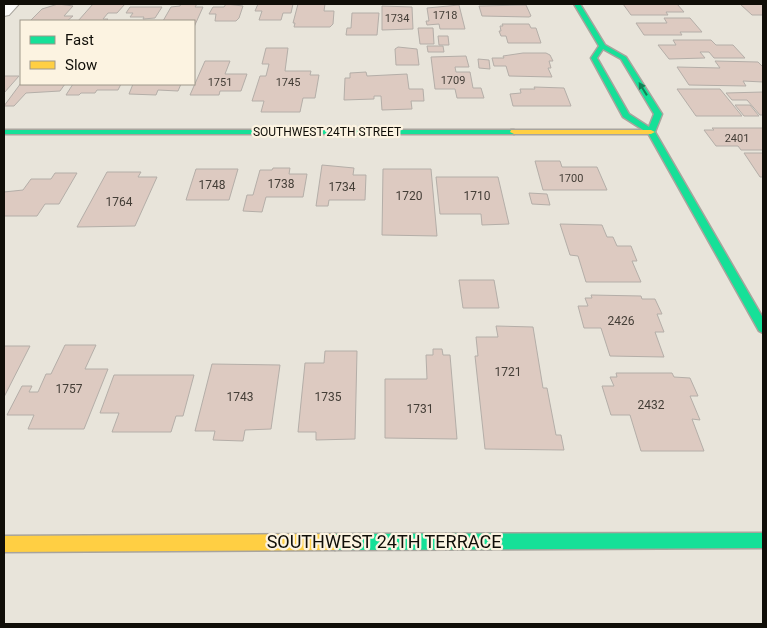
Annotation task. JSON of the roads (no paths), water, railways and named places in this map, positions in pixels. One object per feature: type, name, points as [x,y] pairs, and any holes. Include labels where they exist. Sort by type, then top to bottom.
[{"type":"street","points":[[4,12],[12,4]]},
{"type":"street","points":[[577,4],[602,46],[624,58],[658,114],[651,132]]},
{"type":"street","points":[[602,46],[594,58],[626,115],[651,132],[763,328]]},
{"type":"street","name":"SOUTHWEST 24TH STREET","points":[[4,132],[651,132]]},
{"type":"street","name":"SOUTHWEST 24TH TERRACE","points":[[4,544],[763,540]]}]
